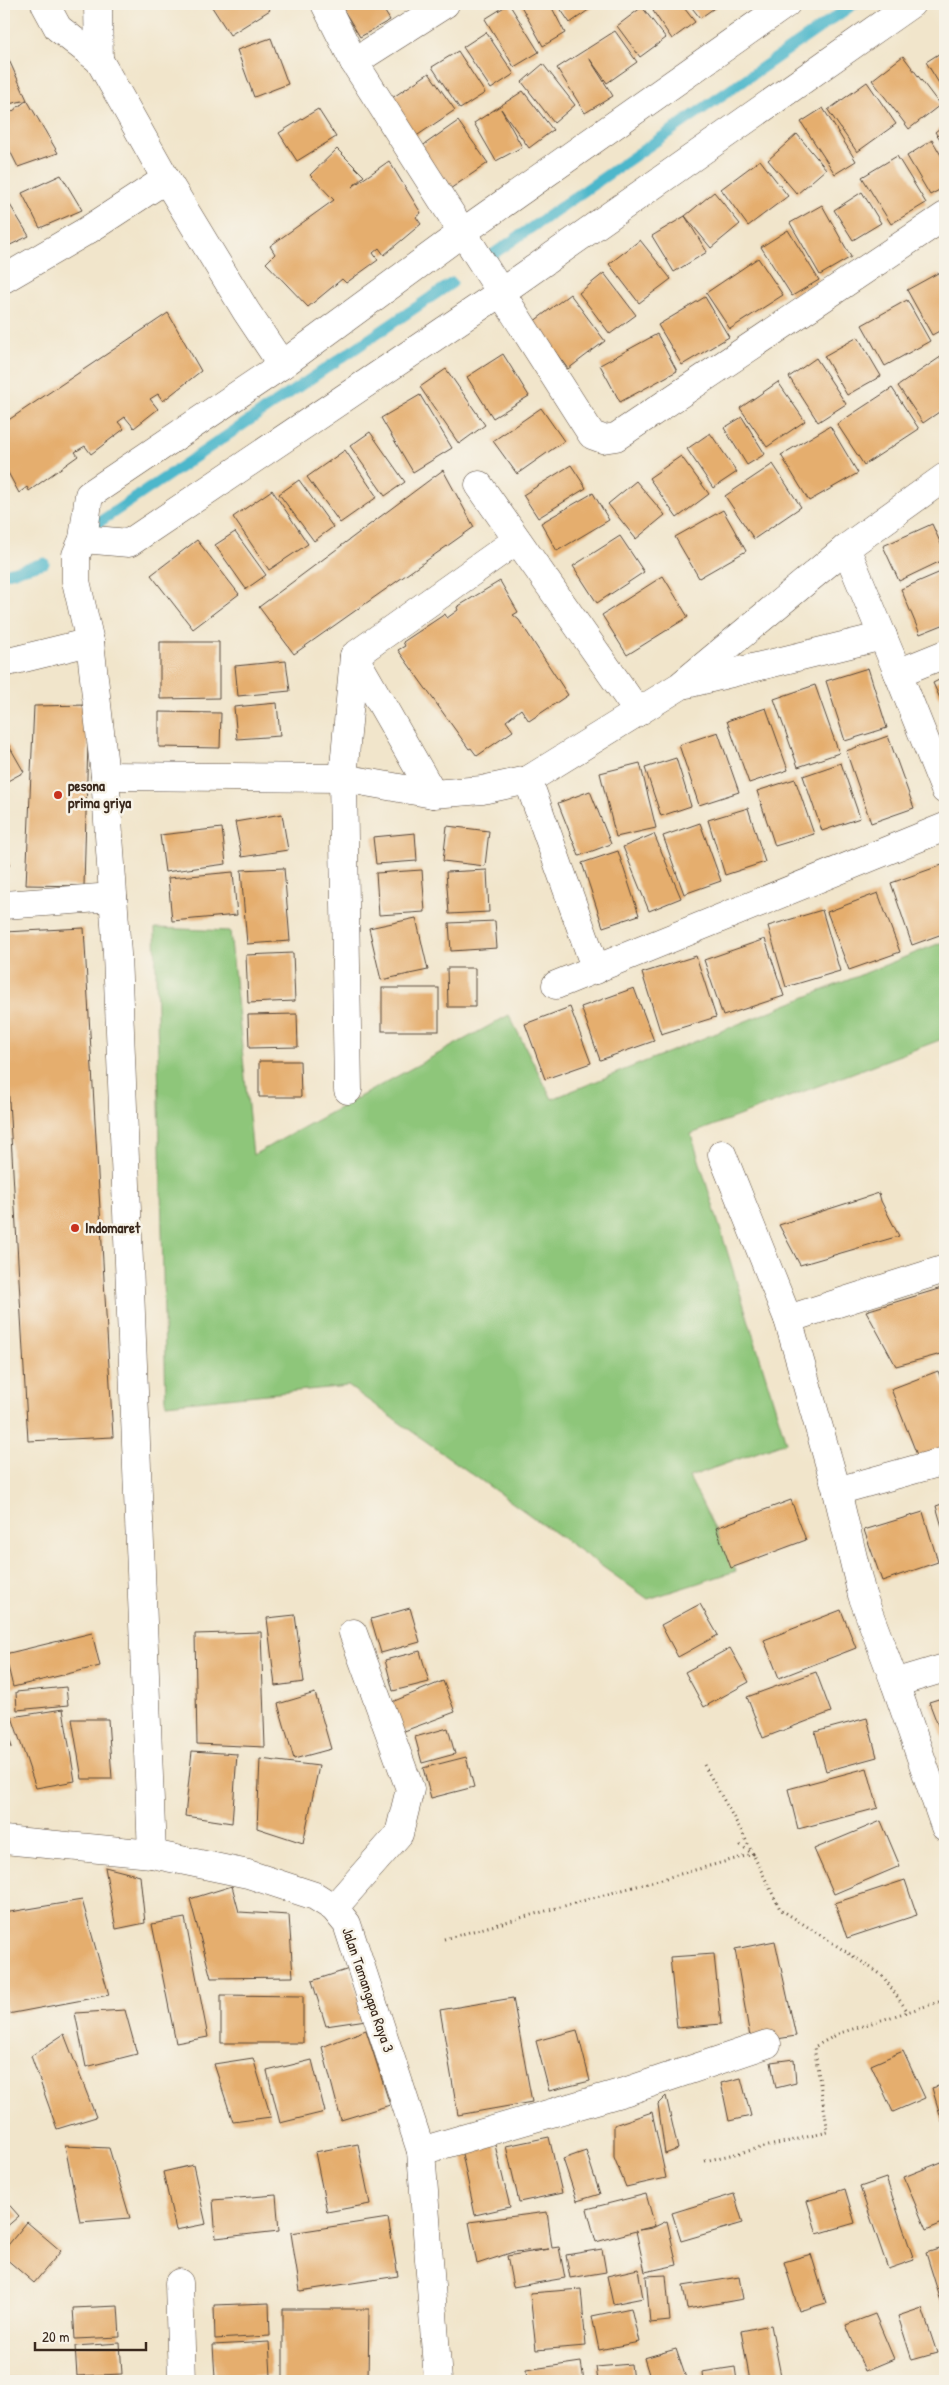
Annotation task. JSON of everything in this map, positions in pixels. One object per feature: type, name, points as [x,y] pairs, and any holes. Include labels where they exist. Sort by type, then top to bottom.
[{"type":"street","points":[[46,4],[58,28],[99,60],[166,179],[246,311],[282,365]]},
{"type":"street","points":[[98,4],[99,60]]},
{"type":"street","points":[[325,4],[354,62],[500,292],[592,435],[603,440],[616,437],[945,216]]},
{"type":"street","points":[[354,62],[445,4]]},
{"type":"street","points":[[152,1854],[113,897],[105,776],[90,642],[76,581],[76,556],[83,539],[89,495],[282,365],[463,232],[786,4]]},
{"type":"street","points":[[83,539],[129,543],[500,292],[910,4]]},
{"type":"street","points":[[4,279],[88,230],[166,179]]},
{"type":"street","points":[[105,776],[343,778],[433,794],[482,790],[528,780],[680,686],[846,548],[945,477]]},
{"type":"street","points":[[478,485],[638,712]]},
{"type":"street","points":[[348,1090],[343,778],[354,656],[517,540]]},
{"type":"street","points":[[846,548],[945,790]]},
{"type":"street","points":[[680,686],[883,636]]},
{"type":"street","points":[[4,663],[90,642]]},
{"type":"street","points":[[898,673],[945,654]]},
{"type":"street","points":[[354,656],[433,794]]},
{"type":"street","points":[[528,780],[596,970]]},
{"type":"street","points":[[556,985],[945,827]]},
{"type":"street","points":[[4,905],[113,897]]},
{"type":"street","points":[[722,1154],[788,1319],[837,1491],[862,1595],[945,1826]]},
{"type":"street","points":[[788,1319],[945,1269]]},
{"type":"street","points":[[837,1491],[945,1461]]},
{"type":"street","points":[[334,1908],[398,1834],[410,1789],[353,1633]]},
{"type":"street","points":[[895,1683],[945,1668]]},
{"type":"street","name":"Jalan Tamangapa Raya 3","points":[[4,1840],[152,1854],[248,1874],[315,1896],[334,1908],[347,1924],[421,2151],[438,2381]]},
{"type":"street","points":[[421,2151],[627,2091],[767,2044]]},
{"type":"street","points":[[179,2283],[182,2381]]},
{"type":"path","points":[[704,1765],[753,1854],[780,1909],[882,1975],[908,2012]]},
{"type":"path","points":[[737,1843],[753,1854]]},
{"type":"path","points":[[444,1939],[753,1854]]},
{"type":"path","points":[[705,2161],[828,2132],[814,2047],[840,2033],[945,2000]]},
{"type":"green space","points":[[155,928],[230,931],[253,1155],[509,1015],[552,1099],[945,941],[945,1038],[691,1134],[786,1442],[689,1477],[736,1571],[648,1599],[348,1386],[166,1404]]},
{"type":"building","points":[[210,4],[266,4],[270,10],[230,35]]},
{"type":"building","points":[[340,4],[380,4],[390,20],[360,37]]},
{"type":"building","points":[[384,4],[400,4],[389,12]]},
{"type":"building","points":[[509,4],[539,52],[514,67],[485,19]]},
{"type":"building","points":[[526,4],[550,4],[565,33],[543,46],[521,6]]},
{"type":"building","points":[[557,4],[597,4],[570,23]]},
{"type":"building","points":[[663,4],[681,4],[695,22],[672,39],[653,11]]},
{"type":"building","points":[[689,4],[720,4],[700,18]]},
{"type":"building","points":[[642,7],[666,38],[640,57],[617,26]]},
{"type":"building","points":[[615,31],[637,62],[607,83],[589,58],[613,96],[585,113],[557,68]]},
{"type":"building","points":[[486,32],[514,74],[491,89],[463,47]]},
{"type":"building","points":[[271,38],[288,84],[254,97],[237,50]]},
{"type":"building","points":[[4,49],[27,100],[4,105]]},
{"type":"building","points":[[945,50],[945,93],[926,62]]},
{"type":"building","points":[[458,51],[485,93],[460,109],[432,67]]},
{"type":"building","points":[[903,56],[940,105],[909,129],[872,80]]},
{"type":"building","points":[[543,64],[575,105],[554,123],[522,82]]},
{"type":"building","points":[[429,73],[455,110],[415,137],[389,100]]},
{"type":"building","points":[[867,82],[896,124],[857,152],[828,110]]},
{"type":"building","points":[[523,91],[553,130],[529,148],[501,109],[522,147],[496,161],[474,123]]},
{"type":"building","points":[[27,100],[58,153],[18,167],[4,139],[4,118]]},
{"type":"building","points":[[823,108],[856,161],[835,174],[801,122]]},
{"type":"building","points":[[318,109],[336,137],[297,161],[279,133]]},
{"type":"building","points":[[458,121],[488,163],[447,191],[418,149]]},
{"type":"building","points":[[945,124],[945,146],[935,132]]},
{"type":"building","points":[[797,134],[826,169],[797,194],[768,160]]},
{"type":"building","points":[[932,140],[945,162],[945,187],[930,195],[907,156]]},
{"type":"building","points":[[337,149],[364,176],[352,187],[389,161],[421,213],[416,217],[421,224],[384,255],[379,248],[373,253],[378,260],[346,283],[342,279],[308,307],[266,263],[275,254],[270,246],[334,200],[310,175]]},
{"type":"building","points":[[897,156],[926,203],[891,224],[862,177]]},
{"type":"building","points":[[760,160],[788,196],[748,226],[721,189]]},
{"type":"building","points":[[61,175],[82,210],[40,228],[22,193]]},
{"type":"building","points":[[714,192],[740,224],[711,248],[685,216]]},
{"type":"building","points":[[862,192],[881,223],[853,240],[834,210]]},
{"type":"building","points":[[4,195],[29,236],[4,248]]},
{"type":"building","points":[[822,205],[851,257],[820,275],[790,223]]},
{"type":"building","points":[[685,216],[707,252],[674,272],[652,236]]},
{"type":"building","points":[[788,230],[819,280],[792,296],[761,247]]},
{"type":"building","points":[[640,240],[671,279],[639,303],[609,264]]},
{"type":"building","points":[[758,258],[783,295],[730,329],[706,293]]},
{"type":"building","points":[[604,273],[636,315],[610,334],[579,293]]},
{"type":"building","points":[[938,273],[945,285],[945,328],[932,335],[907,290]]},
{"type":"building","points":[[570,294],[605,341],[568,369],[533,322]]},
{"type":"building","points":[[705,297],[729,337],[682,365],[658,325]]},
{"type":"building","points":[[907,300],[930,341],[885,366],[862,325]]},
{"type":"building","points":[[168,313],[201,371],[163,401],[158,394],[150,399],[158,409],[134,428],[125,417],[118,422],[124,429],[91,454],[85,446],[75,452],[78,456],[29,491],[27,487],[19,493],[4,465],[4,423]]},
{"type":"building","points":[[657,334],[677,371],[620,402],[600,365]]},
{"type":"building","points":[[858,337],[881,376],[847,395],[824,356]]},
{"type":"building","points":[[503,354],[529,396],[493,418],[467,377]]},
{"type":"building","points":[[945,354],[945,408],[923,423],[898,386]]},
{"type":"building","points":[[816,358],[846,404],[818,422],[789,377]]},
{"type":"building","points":[[446,369],[485,425],[459,444],[420,387]]},
{"type":"building","points":[[778,382],[805,421],[767,447],[740,408]]},
{"type":"building","points":[[892,388],[919,429],[864,465],[837,424]]},
{"type":"building","points":[[420,395],[452,448],[413,472],[381,418]]},
{"type":"building","points":[[541,408],[564,441],[517,474],[493,441]]},
{"type":"building","points":[[742,417],[765,454],[747,465],[724,428]]},
{"type":"building","points":[[830,426],[858,473],[809,501],[781,455]]},
{"type":"building","points":[[370,432],[405,482],[385,496],[350,446]]},
{"type":"building","points":[[710,433],[737,472],[713,488],[687,449]]},
{"type":"building","points":[[345,450],[377,497],[340,523],[307,477]]},
{"type":"building","points":[[681,456],[709,494],[677,518],[649,478]]},
{"type":"building","points":[[773,464],[801,507],[754,539],[725,496]]},
{"type":"building","points":[[571,465],[586,488],[538,518],[523,495]]},
{"type":"building","points":[[443,470],[474,527],[294,654],[259,607]]},
{"type":"building","points":[[299,480],[333,527],[314,541],[279,494]]},
{"type":"building","points":[[636,481],[665,515],[636,539],[608,504]]},
{"type":"building","points":[[272,490],[308,544],[269,570],[233,517]]},
{"type":"building","points":[[593,493],[609,520],[557,551],[541,523]]},
{"type":"building","points":[[723,510],[746,551],[699,578],[675,537]]},
{"type":"building","points":[[932,524],[945,553],[945,559],[899,581],[883,546]]},
{"type":"building","points":[[235,532],[266,575],[246,589],[215,545]]},
{"type":"building","points":[[620,536],[644,572],[597,603],[573,566]]},
{"type":"building","points":[[197,540],[239,594],[193,629],[151,575]]},
{"type":"building","points":[[943,571],[945,576],[945,624],[920,634],[901,589]]},
{"type":"building","points":[[663,576],[688,617],[627,655],[602,615]]},
{"type":"building","points":[[500,581],[518,612],[513,615],[519,620],[568,695],[529,721],[521,709],[506,721],[513,731],[477,756],[471,748],[469,749],[398,650],[405,646],[403,642],[445,614],[447,618],[458,610],[457,607]]},
{"type":"building","points":[[160,642],[219,642],[219,698],[160,699]]},
{"type":"building","points":[[286,661],[290,691],[238,696],[235,666]]},
{"type":"building","points":[[868,668],[887,728],[845,741],[826,681]]},
{"type":"building","points":[[945,677],[945,709],[933,683]]},
{"type":"building","points":[[815,685],[839,753],[798,767],[774,699]]},
{"type":"building","points":[[277,703],[280,736],[237,739],[234,707]]},
{"type":"building","name":"pesona prima griya","points":[[89,705],[84,886],[26,885],[34,706]]},
{"type":"building","points":[[766,708],[788,770],[749,783],[727,721]]},
{"type":"building","points":[[159,712],[221,713],[220,748],[159,747]]},
{"type":"building","points":[[718,732],[739,792],[699,805],[679,745]]},
{"type":"building","points":[[888,736],[914,808],[871,823],[846,751]]},
{"type":"building","points":[[4,737],[24,772],[4,783]]},
{"type":"building","points":[[676,758],[691,806],[661,816],[645,768]]},
{"type":"building","points":[[640,763],[656,828],[616,837],[600,773]]},
{"type":"building","points":[[841,763],[860,818],[822,831],[803,776]]},
{"type":"building","points":[[795,779],[814,834],[775,846],[757,791]]},
{"type":"building","points":[[590,791],[611,844],[579,856],[558,803]]},
{"type":"building","points":[[748,808],[765,862],[725,875],[708,820]]},
{"type":"building","points":[[282,814],[288,850],[242,857],[235,822]]},
{"type":"building","points":[[700,823],[721,881],[684,894],[663,836]]},
{"type":"building","points":[[447,826],[489,831],[485,866],[443,861]]},
{"type":"building","points":[[222,828],[226,864],[165,872],[160,835]]},
{"type":"building","points":[[415,833],[417,861],[376,864],[373,837]]},
{"type":"building","points":[[654,834],[681,898],[649,911],[623,847]]},
{"type":"building","points":[[618,851],[639,915],[603,927],[582,863]]},
{"type":"building","points":[[4,852],[10,865],[4,868]]},
{"type":"building","points":[[945,864],[945,933],[912,945],[891,883]]},
{"type":"building","points":[[284,868],[290,941],[247,944],[241,870]]},
{"type":"building","points":[[422,870],[425,912],[379,915],[376,873]]},
{"type":"building","points":[[487,870],[489,912],[449,914],[446,872]]},
{"type":"building","points":[[233,872],[237,915],[172,921],[168,878]]},
{"type":"building","points":[[878,893],[900,952],[849,970],[827,912]]},
{"type":"building","points":[[822,910],[840,971],[786,987],[768,926]]},
{"type":"building","points":[[416,918],[428,970],[381,980],[369,928]]},
{"type":"building","points":[[495,921],[497,948],[451,951],[449,923]]},
{"type":"building","points":[[84,928],[113,1437],[28,1441],[4,1010],[4,932]]},
{"type":"building","points":[[765,939],[784,996],[723,1016],[704,960]]},
{"type":"building","points":[[293,953],[295,1001],[248,1003],[246,955]]},
{"type":"building","points":[[696,956],[716,1017],[661,1034],[642,973]]},
{"type":"building","points":[[447,968],[475,968],[475,1007],[448,1007]]},
{"type":"building","points":[[382,988],[439,988],[439,1031],[382,1031]]},
{"type":"building","points":[[634,988],[654,1041],[600,1060],[581,1007]]},
{"type":"building","points":[[570,1007],[591,1063],[545,1079],[525,1024]]},
{"type":"building","points":[[297,1014],[298,1047],[249,1048],[248,1015]]},
{"type":"building","points":[[259,1061],[300,1061],[301,1097],[259,1097]]},
{"type":"building","points":[[879,1193],[881,1201],[899,1236],[800,1265],[779,1225]]},
{"type":"building","points":[[945,1287],[945,1353],[896,1366],[866,1311]]},
{"type":"building","points":[[938,1371],[945,1390],[945,1449],[919,1460],[891,1389]]},
{"type":"building","points":[[791,1500],[806,1540],[731,1568],[716,1528]]},
{"type":"building","points":[[945,1503],[945,1537],[936,1506]]},
{"type":"building","points":[[923,1512],[938,1562],[882,1581],[864,1530]]},
{"type":"building","points":[[700,1604],[718,1635],[678,1657],[661,1625]]},
{"type":"building","points":[[410,1608],[420,1642],[381,1653],[371,1619]]},
{"type":"building","points":[[841,1610],[856,1648],[779,1678],[764,1640]]},
{"type":"building","points":[[295,1615],[304,1682],[275,1686],[267,1618]]},
{"type":"building","points":[[261,1632],[265,1747],[197,1744],[195,1634]]},
{"type":"building","points":[[92,1633],[100,1666],[13,1687],[5,1654]]},
{"type":"building","points":[[730,1648],[749,1682],[704,1707],[685,1672]]},
{"type":"building","points":[[420,1651],[429,1682],[393,1691],[385,1660]]},
{"type":"building","points":[[816,1672],[831,1712],[763,1738],[747,1697]]},
{"type":"building","points":[[443,1681],[455,1712],[399,1733],[387,1704]]},
{"type":"building","points":[[66,1687],[68,1705],[17,1710],[16,1692]]},
{"type":"building","points":[[315,1693],[331,1749],[294,1759],[278,1704]]},
{"type":"building","points":[[945,1697],[945,1744],[929,1702]]},
{"type":"building","points":[[63,1709],[75,1781],[36,1788],[12,1717]]},
{"type":"building","points":[[867,1718],[877,1757],[826,1771],[815,1732]]},
{"type":"building","points":[[72,1719],[108,1719],[112,1779],[82,1779]]},
{"type":"building","points":[[4,1724],[12,1747],[4,1747]]},
{"type":"building","points":[[448,1728],[455,1754],[422,1763],[415,1737]]},
{"type":"building","points":[[192,1751],[237,1754],[232,1823],[185,1816]]},
{"type":"building","points":[[466,1757],[474,1787],[431,1798],[423,1768]]},
{"type":"building","points":[[260,1759],[319,1766],[303,1843],[257,1828]]},
{"type":"building","points":[[867,1768],[878,1808],[798,1829],[788,1789]]},
{"type":"building","points":[[881,1821],[900,1866],[834,1894],[814,1849]]},
{"type":"building","points":[[105,1867],[140,1876],[145,1923],[116,1929]]},
{"type":"building","points":[[905,1880],[917,1915],[847,1938],[835,1903]]},
{"type":"building","points":[[232,1886],[239,1912],[289,1915],[293,1977],[211,1978],[190,1899]]},
{"type":"building","points":[[82,1900],[109,1995],[8,2014],[4,2001],[4,1913]]},
{"type":"building","points":[[185,1918],[208,2037],[176,2043],[152,1924]]},
{"type":"building","points":[[775,1941],[796,2036],[751,2043],[735,1949]]},
{"type":"building","points":[[714,1954],[721,2024],[677,2028],[670,1957]]},
{"type":"building","points":[[349,1969],[366,2020],[326,2026],[312,1981]]},
{"type":"building","points":[[221,1995],[303,1996],[303,2043],[221,2043]]},
{"type":"building","points":[[513,1998],[532,2102],[458,2115],[440,2010]]},
{"type":"building","points":[[125,2010],[137,2054],[86,2067],[75,2013]]},
{"type":"building","points":[[366,2030],[390,2105],[341,2120],[322,2047]]},
{"type":"building","points":[[577,2030],[590,2081],[549,2091],[536,2041]]},
{"type":"building","points":[[64,2034],[96,2117],[57,2129],[31,2056]]},
{"type":"building","points":[[903,2051],[925,2098],[893,2112],[871,2065]]},
{"type":"building","points":[[253,2058],[271,2117],[233,2122],[214,2064]]},
{"type":"building","points":[[794,2059],[796,2083],[776,2088],[771,2062]]},
{"type":"building","points":[[312,2060],[325,2112],[280,2123],[267,2071]]},
{"type":"building","points":[[741,2078],[751,2116],[729,2121],[721,2083]]},
{"type":"building","points":[[945,2084],[945,2131],[932,2088]]},
{"type":"building","points":[[666,2096],[678,2149],[665,2154],[658,2104]]},
{"type":"building","points":[[652,2112],[666,2178],[626,2187],[614,2157],[614,2125]]},
{"type":"building","points":[[549,2137],[562,2193],[519,2202],[506,2146]]},
{"type":"building","points":[[494,2141],[510,2207],[475,2215],[461,2149]]},
{"type":"building","points":[[358,2144],[370,2204],[327,2212],[315,2152]]},
{"type":"building","points":[[65,2146],[109,2148],[130,2218],[80,2222]]},
{"type":"building","points":[[586,2151],[600,2194],[577,2201],[563,2159]]},
{"type":"building","points":[[944,2161],[945,2222],[926,2230],[904,2177]]},
{"type":"building","points":[[193,2165],[206,2224],[176,2230],[163,2172]]},
{"type":"building","points":[[886,2178],[914,2260],[888,2269],[860,2187]]},
{"type":"building","points":[[845,2189],[855,2223],[817,2234],[807,2201]]},
{"type":"building","points":[[646,2194],[655,2226],[639,2230],[652,2228],[667,2221],[677,2265],[645,2272],[636,2231],[596,2242],[587,2209]]},
{"type":"building","points":[[734,2194],[743,2223],[681,2241],[672,2213]]},
{"type":"building","points":[[276,2195],[279,2231],[216,2238],[213,2200]]},
{"type":"building","points":[[4,2199],[19,2216],[4,2229]]},
{"type":"building","points":[[547,2212],[552,2248],[559,2247],[565,2278],[513,2287],[507,2256],[549,2249],[513,2252],[477,2264],[469,2222]]},
{"type":"building","points":[[388,2218],[398,2276],[300,2291],[291,2233]]},
{"type":"building","points":[[27,2222],[61,2251],[34,2283],[4,2257],[4,2250]]},
{"type":"building","points":[[945,2247],[945,2314],[926,2253]]},
{"type":"building","points":[[602,2249],[606,2272],[570,2278],[566,2255]]},
{"type":"building","points":[[811,2254],[826,2303],[799,2311],[784,2262]]},
{"type":"building","points":[[638,2269],[643,2298],[613,2304],[607,2276]]},
{"type":"building","points":[[666,2275],[670,2321],[650,2323],[646,2276]]},
{"type":"building","points":[[739,2277],[743,2299],[687,2309],[683,2286]]},
{"type":"building","points":[[581,2289],[586,2346],[536,2350],[530,2293]]},
{"type":"building","points":[[269,2303],[270,2336],[215,2339],[214,2305]]},
{"type":"building","points":[[118,2306],[120,2337],[75,2339],[73,2308]]},
{"type":"building","points":[[631,2308],[639,2342],[599,2350],[592,2316]]},
{"type":"building","points":[[922,2308],[937,2353],[912,2360],[898,2316]]},
{"type":"building","points":[[283,2309],[369,2309],[368,2381],[283,2381]]},
{"type":"building","points":[[875,2314],[894,2359],[865,2371],[846,2325]]},
{"type":"building","points":[[771,2325],[782,2381],[750,2381],[741,2331]]},
{"type":"building","points":[[269,2342],[271,2376],[215,2378],[213,2345]]},
{"type":"building","points":[[120,2343],[122,2374],[77,2376],[75,2346]]},
{"type":"building","points":[[676,2349],[687,2381],[651,2381],[644,2358]]},
{"type":"building","points":[[581,2362],[584,2381],[527,2381],[526,2370]]},
{"type":"building","points":[[631,2364],[633,2381],[598,2381],[596,2367]]},
{"type":"building","points":[[735,2367],[737,2381],[703,2381],[702,2372]]},
{"type":"building","points":[[4,2378],[34,2380],[34,2381],[4,2381]]},
{"type":"waterway","points":[[489,257],[854,4]]},
{"type":"waterway","points":[[95,525],[452,283]]},
{"type":"waterway","points":[[4,574],[44,563]]},
{"type":"place","name":"pesona prima griya","points":[[58,795]]},
{"type":"place","name":"Indomaret","points":[[75,1228]]}]
